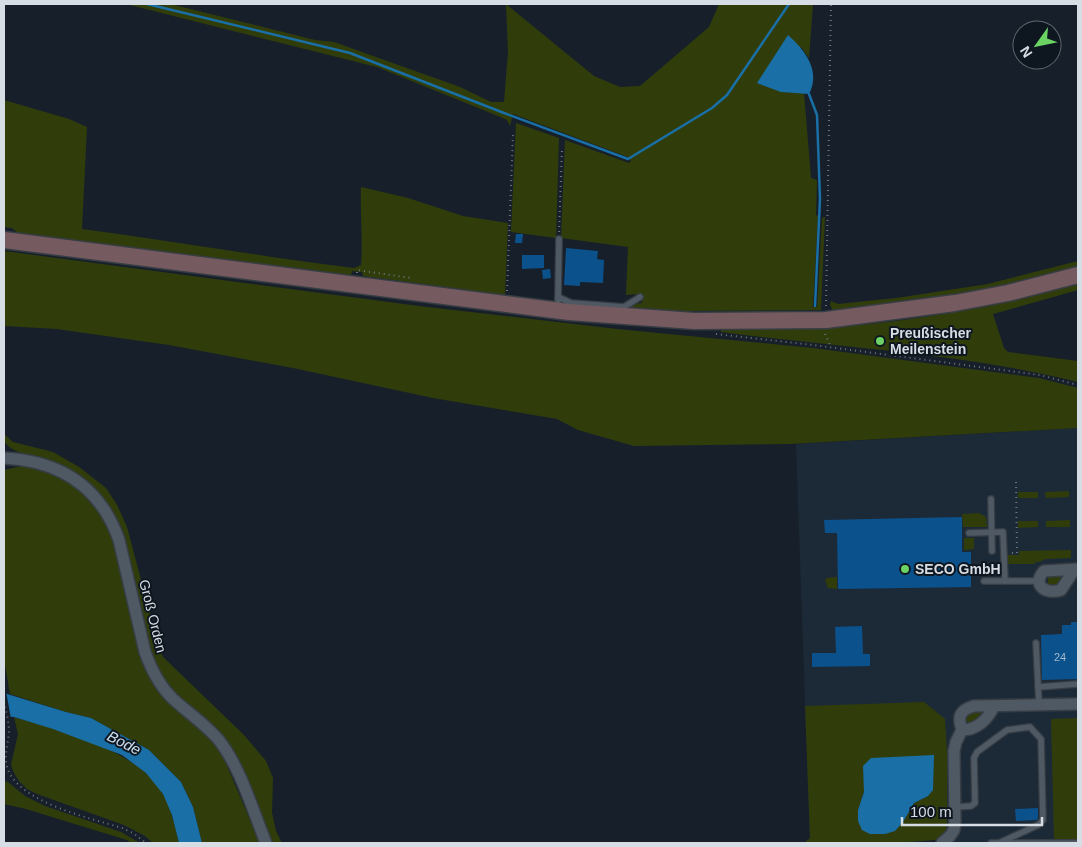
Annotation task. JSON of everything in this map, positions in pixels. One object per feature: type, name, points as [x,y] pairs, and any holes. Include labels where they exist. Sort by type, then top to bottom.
[{"type":"main road","points":[[4,240],[694,321],[826,320],[954,303],[1008,293],[1078,275]]},
{"type":"street","name":"Groß Orden","points":[[4,458],[39,463],[62,472],[86,487],[102,506],[115,528],[119,540],[141,637],[150,666],[172,698],[210,732],[226,750],[266,843]]},
{"type":"street","points":[[1076,569],[1061,590],[1055,592],[1045,591],[1042,588],[1039,581],[1044,571],[1076,569]]},
{"type":"street","points":[[942,843],[954,830],[954,751],[962,730],[959,722],[960,714],[965,708],[974,706],[1078,704]]},
{"type":"street","points":[[962,730],[977,726],[988,716],[994,706]]},
{"type":"lane","points":[[559,239],[557,304],[624,306],[640,297]]},
{"type":"lane","points":[[990,499],[992,551]]},
{"type":"lane","points":[[969,533],[1003,532],[1005,581]]},
{"type":"lane","points":[[984,581],[1039,581]]},
{"type":"lane","points":[[1036,643],[1039,705]]},
{"type":"lane","points":[[1038,687],[1078,684]]},
{"type":"lane","points":[[955,807],[972,806],[975,802],[974,758],[977,752],[1007,730],[1030,727],[1041,739],[1042,820],[1038,825],[999,843]]},
{"type":"lane","points":[[991,843],[1078,843]]},
{"type":"path","points":[[831,4],[825,335],[831,347]]},
{"type":"path","points":[[507,293],[514,134]]},
{"type":"path","points":[[559,239],[562,149]]},
{"type":"path","points":[[814,345],[1040,375],[1078,385]]},
{"type":"path","points":[[1004,553],[1017,553],[1016,480]]},
{"type":"path","points":[[4,702],[9,730],[5,759],[11,777],[17,784],[27,793],[48,804],[122,828],[146,843]]},
{"type":"shaded area","points":[[1078,428],[1078,843],[953,843],[944,837],[935,840],[894,843],[810,843],[796,444]]},
{"type":"green space","points":[[126,4],[170,4],[315,40],[334,42],[460,87],[491,102],[504,102],[508,52],[506,4],[594,76],[620,87],[640,86],[709,27],[719,4],[813,4],[809,58],[801,47],[781,92],[804,93],[811,178],[817,180],[816,215],[818,216],[813,307],[817,307],[822,218],[825,217],[821,310],[677,311],[627,309],[632,304],[642,303],[640,294],[626,295],[628,247],[561,238],[565,140],[629,163],[631,161],[628,157],[513,114],[510,126],[507,120],[498,116],[377,67]]},
{"type":"green space","points":[[4,100],[69,119],[87,127],[82,229],[354,268],[361,265],[361,187],[408,198],[463,216],[508,223],[505,295],[363,276],[362,272],[352,271],[351,275],[22,236],[12,228],[4,227]]},
{"type":"green space","points":[[516,123],[559,138],[556,238],[511,232]]},
{"type":"green space","points":[[4,251],[419,306],[617,329],[813,348],[1039,378],[1078,388],[1078,428],[790,444],[634,446],[578,430],[557,419],[433,398],[293,368],[169,345],[57,329],[4,326]]},
{"type":"green space","points":[[1078,261],[1078,266],[988,289],[917,301],[833,311],[830,305],[831,301],[838,304],[896,298],[988,284]]},
{"type":"green space","points":[[1078,283],[1078,290],[993,314],[1004,348],[1008,352],[1078,361],[1078,382],[990,364],[721,332],[721,329],[816,328],[882,323],[981,307]]},
{"type":"green space","points":[[4,434],[13,442],[53,452],[79,467],[106,488],[117,505],[127,527],[163,657],[244,735],[266,761],[273,778],[272,813],[276,831],[282,843],[271,843],[206,720],[170,687],[156,665],[150,651],[123,538],[112,512],[86,480],[62,465],[18,452],[4,441]]},
{"type":"green space","points":[[21,466],[39,467],[73,483],[91,500],[104,518],[114,541],[141,654],[169,702],[210,738],[221,752],[260,843],[202,843],[193,807],[181,782],[149,750],[91,718],[10,694],[4,659],[4,470]]},
{"type":"green space","points":[[1069,491],[1069,497],[1046,498],[1045,492]]},
{"type":"green space","points":[[1018,492],[1038,492],[1038,498],[1018,498]]},
{"type":"green space","points":[[979,513],[986,517],[987,527],[963,527],[962,514]]},
{"type":"green space","points":[[1070,520],[1070,527],[1046,527],[1046,521]]},
{"type":"green space","points":[[1018,521],[1038,521],[1038,527],[1018,528]]},
{"type":"green space","points":[[964,538],[974,538],[974,549],[964,550]]},
{"type":"green space","points":[[1071,550],[1071,558],[1046,559],[1035,562],[1035,564],[1008,564],[1008,555],[1019,555],[1019,551]]},
{"type":"green space","points":[[1051,575],[1063,575],[1064,579],[1057,586],[1053,587],[1048,585],[1048,577]]},
{"type":"green space","points":[[837,577],[837,589],[828,588],[825,580]]},
{"type":"green space","points":[[924,702],[945,719],[947,825],[945,833],[935,840],[894,843],[804,843],[810,838],[805,706]],"holes":[[[864,792],[928,796],[914,803],[903,822],[858,810]]]},
{"type":"green space","points":[[980,711],[982,716],[969,724],[965,718],[968,712]]},
{"type":"green space","points":[[14,717],[98,744],[119,754],[137,766],[153,780],[164,796],[179,843],[153,843],[145,836],[124,825],[27,789],[19,781],[11,765],[18,734]]},
{"type":"green space","points":[[1078,718],[1078,839],[1054,839],[1051,719]]},
{"type":"green space","points":[[4,781],[8,782],[25,796],[45,806],[121,832],[140,843],[131,843],[127,840],[4,804]]},
{"type":"water","points":[[788,35],[805,54],[812,69],[813,77],[809,94],[781,92],[757,83]]},
{"type":"water","name":"Bode","points":[[4,693],[91,718],[149,750],[181,782],[193,807],[202,843],[179,843],[172,815],[163,794],[146,773],[122,755],[53,729],[14,717],[4,716]]},
{"type":"water","points":[[934,755],[933,790],[928,796],[914,803],[903,822],[895,831],[885,834],[870,834],[862,830],[858,821],[858,810],[864,792],[863,766],[871,758]]},
{"type":"pier","points":[[4,691],[6,691],[11,719],[4,718]]},
{"type":"building","points":[[516,234],[523,234],[522,243],[515,243]]},
{"type":"building","points":[[566,248],[598,251],[597,259],[604,260],[603,283],[580,282],[580,286],[564,285]]},
{"type":"building","points":[[522,255],[544,255],[544,268],[522,269]]},
{"type":"building","points":[[550,269],[551,278],[543,279],[542,270]]},
{"type":"building","name":"SECO GmbH","points":[[962,517],[962,552],[971,552],[971,587],[838,589],[837,533],[825,533],[824,520]]},
{"type":"building","points":[[1071,622],[1078,622],[1078,679],[1042,680],[1041,635],[1062,634],[1062,625],[1071,625]]},
{"type":"building","points":[[862,626],[863,654],[870,654],[870,666],[812,667],[812,653],[836,653],[835,627]]},
{"type":"building","points":[[1038,808],[1037,820],[1016,821],[1015,809]]},
{"type":"waterway","points":[[147,4],[350,53],[628,159],[712,108],[727,95],[789,4]]},
{"type":"waterway","points":[[809,94],[817,115],[820,199],[815,306]]},
{"type":"place","name":"Preußischer Meilenstein","points":[[880,341]]},
{"type":"place","name":"SECO GmbH","points":[[905,569]]}]
